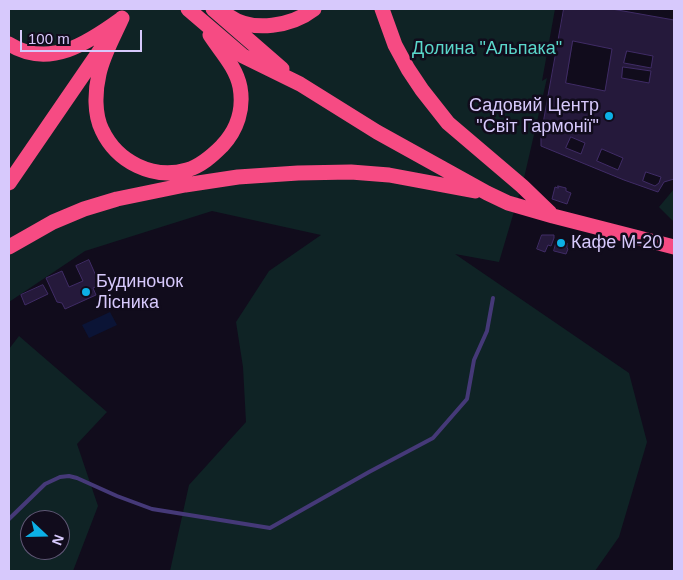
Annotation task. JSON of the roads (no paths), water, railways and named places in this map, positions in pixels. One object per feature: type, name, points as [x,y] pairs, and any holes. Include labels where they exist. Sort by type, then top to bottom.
[{"type":"highway","points":[[213,9],[300,84]]},
{"type":"highway","points":[[218,9],[237,22],[265,26],[278,25],[295,20],[314,9]]},
{"type":"highway","points":[[382,9],[395,45],[408,69],[448,123],[522,186],[553,216]]},
{"type":"highway","points":[[125,13],[106,53],[99,74],[96,99],[98,118],[101,129],[110,144],[123,157],[146,170],[167,173],[188,170],[213,155],[229,138],[238,121],[241,103],[240,86],[233,67],[193,14]]},
{"type":"highway","points":[[9,44],[16,49],[32,53],[57,53],[93,38],[125,13]]},
{"type":"highway","points":[[9,183],[125,13]]},
{"type":"highway","points":[[193,14],[244,56],[300,84],[377,132],[487,194],[553,216],[674,247]]},
{"type":"highway","points":[[9,247],[53,222],[84,209],[117,199],[238,177],[351,172],[389,175],[487,194]]},
{"type":"lane","points":[[9,519],[45,484],[60,477],[69,476],[152,509],[270,528],[433,438],[467,399],[474,360],[487,331],[493,298]]},
{"type":"water","points":[[110,312],[117,325],[89,338],[82,325]]},
{"type":"place","name":"Садовий Центр \"Світ Гармонії\"","points":[[609,116]]},
{"type":"place","name":"Кафе М-20","points":[[561,243]]},
{"type":"place","name":"Будиночок Лісника","points":[[86,292]]},
{"type":"park label","name":"Долина \"Альпака\"","points":[[487,49]]}]
